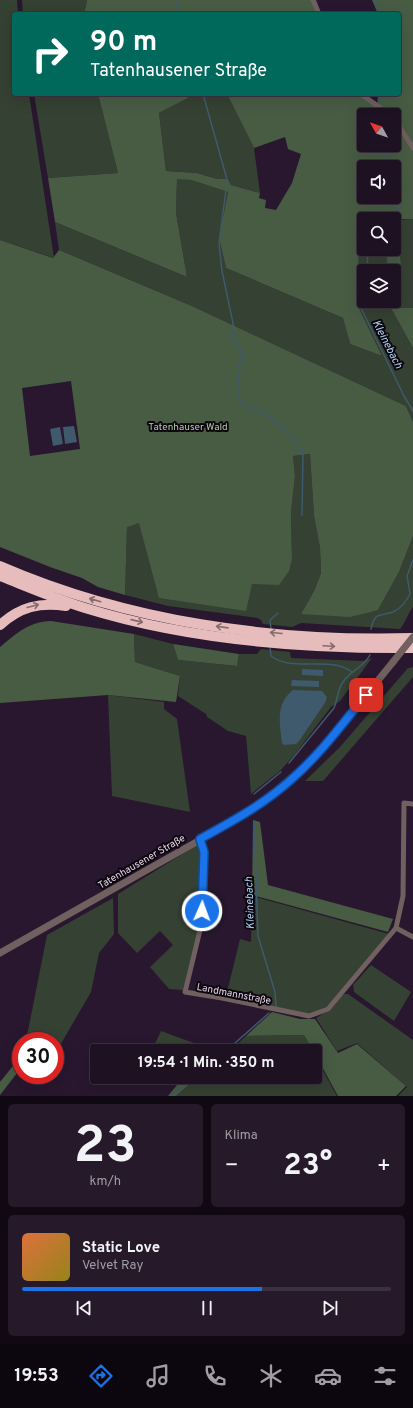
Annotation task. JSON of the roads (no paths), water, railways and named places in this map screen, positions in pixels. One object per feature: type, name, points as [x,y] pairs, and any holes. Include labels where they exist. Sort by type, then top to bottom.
[{"type":"highway","points":[[0,566],[86,598],[170,619],[260,636]]},
{"type":"highway","points":[[0,576],[86,608],[159,626],[291,640],[413,648]]},
{"type":"highway","points":[[0,625],[10,616],[33,605],[47,604],[86,608]]},
{"type":"highway","points":[[291,640],[413,637]]},
{"type":"street","points":[[313,0],[318,12]]},
{"type":"street","points":[[363,96],[380,108]]},
{"type":"street","points":[[401,129],[413,148]]},
{"type":"street","name":"Tatenhausener Straße","points":[[0,953],[252,810],[294,777],[323,748],[413,637]]},
{"type":"street","name":"Landmannstraße","points":[[200,839],[204,852],[202,926],[185,992],[309,1016],[328,1009],[396,928],[403,896],[404,803],[413,804]]},
{"type":"street","points":[[396,928],[413,936]]},
{"type":"water","points":[[74,426],[77,442],[65,444],[63,427]]},
{"type":"water","points":[[60,427],[63,444],[53,446],[50,429]]},
{"type":"water","points":[[302,669],[323,670],[323,676],[302,675]]},
{"type":"water","points":[[292,680],[319,681],[319,687],[291,686]]},
{"type":"water","points":[[293,690],[322,691],[327,697],[325,703],[299,741],[296,744],[284,745],[282,743],[280,728],[280,714],[283,701]]},
{"type":"waterway","points":[[177,0],[180,12]]},
{"type":"waterway","name":"Kleinebach","points":[[375,0],[381,12]]},
{"type":"waterway","points":[[204,96],[228,183]]},
{"type":"waterway","name":"Kleinebach","points":[[378,102],[379,96]]},
{"type":"waterway","name":"Kleinebach","points":[[386,152],[386,155],[390,160]]},
{"type":"waterway","points":[[226,190],[219,243],[222,271],[234,328],[231,335],[243,353],[242,360],[238,366],[240,370],[237,392],[242,405],[258,410],[279,425],[298,443],[297,448],[303,451],[302,515]]},
{"type":"waterway","name":"Kleinebach","points":[[396,212],[400,204]]},
{"type":"waterway","name":"Kleinebach","points":[[367,264],[368,256]]},
{"type":"waterway","name":"Kleinebach","points":[[361,308],[404,396],[413,411]]},
{"type":"waterway","name":"Kleinebach","points":[[371,629],[376,617],[393,612],[407,599],[410,594],[407,576],[413,560]]},
{"type":"waterway","points":[[271,629],[270,620],[278,613]]},
{"type":"waterway","points":[[270,647],[271,656],[280,661],[300,664],[333,665],[343,667],[352,672]]},
{"type":"waterway","name":"Kleinebach","points":[[289,763],[334,708],[343,682],[364,663],[370,655]]},
{"type":"waterway","name":"Kleinebach","points":[[254,794],[281,772]]},
{"type":"waterway","name":"Kleinebach","points":[[254,821],[258,936],[275,992],[276,1006]]},
{"type":"waterway","name":"Kleinebach","points":[[234,1044],[269,1013]]},
{"type":"waterway","name":"Kleinebach","points":[[173,1096],[178,1089],[185,1084]]},
{"type":"park label","name":"Tatenhauser Wald","points":[[188,426]]}]
